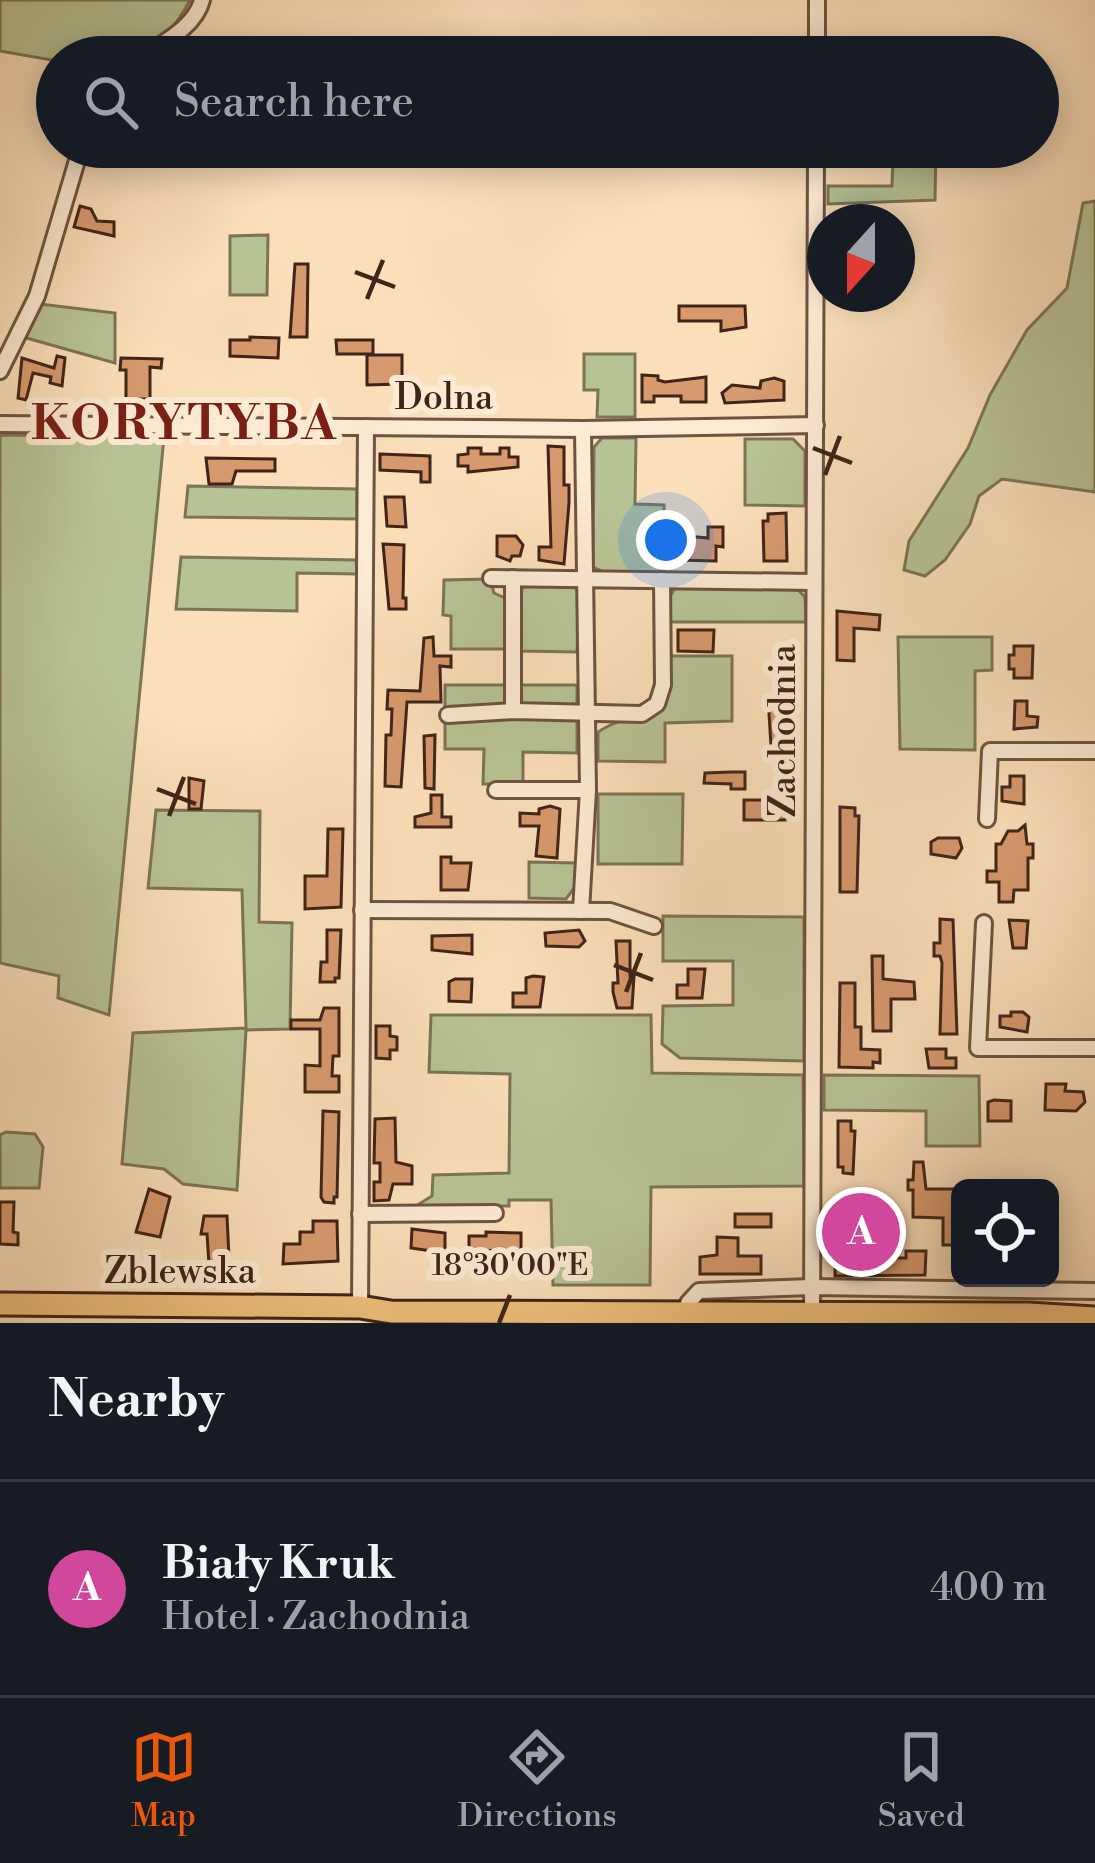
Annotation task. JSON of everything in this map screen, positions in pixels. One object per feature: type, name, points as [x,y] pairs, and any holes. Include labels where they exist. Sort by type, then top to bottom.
[{"type":"main road","name":"Zblewska","points":[[360,1307],[391,1302],[812,1302],[1095,1308]]},
{"type":"main road","name":"Zblewska","points":[[0,1304],[360,1307],[391,1312],[812,1302],[1095,1318]]},
{"type":"street","points":[[171,36],[199,11],[202,0]]},
{"type":"street","points":[[817,0],[817,36]]},
{"type":"street","points":[[0,371],[37,296],[75,168]]},
{"type":"street","name":"Zachodnia","points":[[812,1302],[816,168]]},
{"type":"street","name":"Dolna","points":[[0,424],[816,425]]},
{"type":"street","points":[[360,1307],[366,427]]},
{"type":"street","points":[[581,910],[588,790],[583,428]]},
{"type":"street","points":[[490,578],[813,582]]},
{"type":"street","points":[[513,578],[513,712]]},
{"type":"street","points":[[448,715],[642,714],[657,704],[663,685],[662,580]]},
{"type":"street","points":[[987,819],[990,751],[1095,751]]},
{"type":"street","points":[[496,790],[588,790]]},
{"type":"street","points":[[362,910],[581,910],[619,913],[654,926]]},
{"type":"street","points":[[984,923],[978,1048],[1095,1048]]},
{"type":"street","points":[[360,1214],[494,1213]]},
{"type":"street","points":[[812,1302],[922,1292],[1095,1292]]},
{"type":"green space","points":[[0,0],[190,0],[163,36],[36,36],[36,57],[0,51]]},
{"type":"green space","points":[[893,168],[936,168],[935,200],[828,204],[828,186],[892,186]]},
{"type":"green space","points":[[1095,201],[1095,492],[1002,479],[979,496],[970,524],[945,560],[925,576],[904,570],[909,541],[968,448],[990,395],[1027,330],[1067,288],[1083,203]]},
{"type":"green space","points":[[268,235],[267,295],[230,295],[230,236]]},
{"type":"green space","points":[[40,304],[115,313],[115,363],[23,337]]},
{"type":"green space","points":[[584,354],[635,354],[635,417],[597,417],[598,390],[584,390]]},
{"type":"green space","points":[[0,435],[164,437],[109,1015],[58,998],[59,976],[0,963]]},
{"type":"green space","points":[[602,438],[636,438],[635,504],[664,505],[664,575],[608,574],[593,567],[594,447]]},
{"type":"green space","points":[[745,439],[793,439],[805,451],[805,506],[745,505]]},
{"type":"green space","points":[[188,486],[357,489],[357,519],[185,517]]},
{"type":"green space","points":[[181,557],[356,560],[357,574],[297,573],[297,611],[176,609]]},
{"type":"green space","points":[[490,579],[494,593],[507,599],[508,649],[451,649],[451,616],[443,615],[444,580]]},
{"type":"green space","points":[[526,585],[572,585],[579,592],[577,652],[519,651],[519,591]]},
{"type":"green space","points":[[676,587],[797,589],[805,597],[806,622],[667,622],[667,601]]},
{"type":"green space","points":[[898,637],[992,637],[992,670],[975,671],[975,750],[900,749]]},
{"type":"green space","points":[[667,656],[732,656],[732,721],[665,723],[665,762],[598,761],[598,732],[656,710]]},
{"type":"green space","points":[[445,685],[577,685],[577,753],[523,752],[523,784],[483,784],[484,749],[445,749]]},
{"type":"green space","points":[[598,794],[683,794],[682,864],[598,864]]},
{"type":"green space","points":[[156,810],[260,811],[259,922],[292,923],[290,1029],[246,1030],[237,1190],[183,1184],[164,1169],[122,1164],[133,1033],[246,1028],[242,890],[148,888]]},
{"type":"green space","points":[[529,862],[576,863],[577,884],[566,899],[529,898]]},
{"type":"green space","points":[[663,916],[804,917],[804,1061],[680,1058],[662,1044],[663,1006],[733,1005],[733,961],[663,961]]},
{"type":"green space","points":[[431,1015],[651,1015],[652,1073],[803,1075],[804,1186],[651,1187],[650,1285],[553,1285],[551,1200],[509,1200],[509,1206],[416,1206],[432,1196],[433,1175],[509,1173],[510,1074],[429,1072]]},
{"type":"green space","points":[[824,1075],[979,1076],[980,1146],[926,1146],[926,1111],[824,1110]]},
{"type":"green space","points":[[35,1134],[43,1147],[39,1188],[0,1188],[0,1135]]},
{"type":"building","points":[[80,206],[91,209],[97,221],[114,222],[114,236],[74,227]]},
{"type":"building","points":[[295,264],[308,264],[307,337],[290,337]]},
{"type":"building","points":[[679,306],[745,306],[746,327],[721,331],[721,321],[679,321]]},
{"type":"building","points":[[279,338],[278,358],[230,356],[230,340]]},
{"type":"building","points":[[336,340],[373,340],[373,354],[337,354]]},
{"type":"building","points":[[367,355],[402,355],[402,384],[367,385]]},
{"type":"building","points":[[57,356],[65,358],[62,386],[50,383],[51,377],[33,373],[26,400],[18,398],[22,358],[54,368]]},
{"type":"building","points":[[121,358],[162,359],[161,368],[150,367],[150,399],[126,399]]},
{"type":"building","points":[[642,375],[658,376],[665,382],[706,377],[706,402],[654,396],[654,402],[642,402]]},
{"type":"building","points":[[761,381],[784,381],[784,400],[725,403],[722,393],[732,385],[760,388]]},
{"type":"building","points":[[548,446],[564,447],[569,503],[564,564],[539,560],[539,547],[551,547]]},
{"type":"building","points":[[468,448],[500,454],[500,448],[509,448],[509,457],[518,457],[518,467],[468,472],[468,466],[458,466],[458,455],[468,454]]},
{"type":"building","points":[[380,454],[430,456],[430,482],[421,482],[421,472],[380,470]]},
{"type":"building","points":[[206,458],[275,459],[275,471],[236,471],[232,484],[209,484]]},
{"type":"building","points":[[385,497],[404,497],[406,527],[387,526]]},
{"type":"building","points":[[786,513],[787,561],[764,561],[763,521],[768,521],[768,514]]},
{"type":"building","points":[[708,527],[723,527],[723,547],[716,546],[716,561],[676,560],[676,535],[708,538]]},
{"type":"building","points":[[497,536],[516,536],[523,545],[520,556],[510,561],[497,556]]},
{"type":"building","points":[[383,544],[404,545],[406,609],[389,609]]},
{"type":"building","points":[[837,611],[880,615],[879,630],[854,628],[854,661],[837,660]]},
{"type":"building","points":[[678,630],[714,630],[713,652],[678,651]]},
{"type":"building","points":[[433,637],[434,656],[451,656],[451,667],[440,666],[441,702],[407,702],[401,787],[385,786],[386,735],[391,735],[392,709],[387,709],[388,690],[420,691],[424,638]]},
{"type":"building","points":[[1014,646],[1033,646],[1032,678],[1014,678],[1009,655],[1014,655]]},
{"type":"building","points":[[768,697],[786,697],[786,743],[780,746],[771,746]]},
{"type":"building","points":[[1015,701],[1027,701],[1027,716],[1038,717],[1037,727],[1014,729]]},
{"type":"building","points":[[435,735],[434,789],[425,788],[424,736]]},
{"type":"building","points":[[745,772],[745,789],[704,783],[705,773]]},
{"type":"building","points":[[1010,776],[1024,776],[1024,804],[1002,801],[1002,787],[1010,787]]},
{"type":"building","points":[[189,778],[204,781],[201,809],[189,809]]},
{"type":"building","points":[[431,795],[442,795],[442,817],[451,817],[451,827],[415,827],[415,817],[431,813]]},
{"type":"building","points":[[744,800],[787,800],[785,820],[744,820]]},
{"type":"building","points":[[840,807],[855,808],[859,816],[857,892],[840,892]]},
{"type":"building","points":[[539,809],[560,809],[557,858],[536,856],[539,826],[520,826],[520,813],[539,814]]},
{"type":"building","points":[[1025,825],[1027,844],[1033,844],[1028,890],[1014,890],[1013,902],[999,902],[999,882],[987,882],[987,871],[996,871],[996,844],[1001,844],[1008,831]]},
{"type":"building","points":[[328,829],[343,829],[341,907],[305,909],[305,876],[327,876]]},
{"type":"building","points":[[959,838],[962,848],[956,858],[931,854],[931,842]]},
{"type":"building","points":[[441,857],[451,857],[451,863],[471,863],[468,890],[441,890]]},
{"type":"building","points":[[940,919],[953,920],[957,1034],[940,1034],[942,963],[940,956],[934,956],[934,943],[940,943]]},
{"type":"building","points":[[1009,920],[1028,921],[1026,948],[1013,948]]},
{"type":"building","points":[[327,930],[341,930],[335,982],[320,982],[321,962],[327,962]]},
{"type":"building","points":[[579,930],[585,941],[579,947],[546,946],[545,933]]},
{"type":"building","points":[[472,935],[472,954],[432,950],[432,936]]},
{"type":"building","points":[[616,941],[630,941],[632,1008],[617,1008],[613,992],[613,983],[618,983]]},
{"type":"building","points":[[872,956],[883,956],[883,979],[914,982],[915,999],[891,999],[891,1031],[873,1031]]},
{"type":"building","points":[[688,969],[705,969],[702,998],[677,998],[677,985],[688,985]]},
{"type":"building","points":[[544,977],[540,1007],[513,1007],[513,993],[526,993],[526,978]]},
{"type":"building","points":[[472,979],[471,1002],[449,1001],[449,982]]},
{"type":"building","points":[[840,983],[855,983],[855,1027],[861,1027],[861,1049],[880,1050],[880,1063],[873,1062],[873,1068],[839,1067]]},
{"type":"building","points":[[324,1008],[339,1008],[339,1056],[333,1056],[332,1076],[339,1076],[339,1092],[305,1092],[305,1065],[320,1066],[320,1029],[291,1029],[291,1020],[320,1020]]},
{"type":"building","points":[[1011,1012],[1029,1017],[1027,1032],[1000,1027],[1000,1016],[1011,1016]]},
{"type":"building","points":[[376,1026],[390,1026],[390,1036],[397,1037],[397,1050],[390,1050],[390,1059],[376,1058]]},
{"type":"building","points":[[926,1049],[946,1049],[946,1058],[956,1058],[956,1068],[929,1068]]},
{"type":"building","points":[[1046,1084],[1066,1084],[1065,1091],[1083,1092],[1085,1102],[1076,1111],[1045,1110]]},
{"type":"building","points":[[1011,1101],[1011,1121],[988,1121],[988,1102]]},
{"type":"building","points":[[323,1111],[339,1112],[334,1203],[321,1197]]},
{"type":"building","points":[[395,1118],[396,1162],[412,1166],[412,1184],[393,1184],[389,1200],[374,1201],[374,1182],[380,1182],[380,1163],[374,1163],[375,1119]]},
{"type":"building","points":[[838,1121],[851,1121],[851,1131],[855,1131],[853,1174],[838,1167]]},
{"type":"building","points":[[914,1162],[923,1162],[926,1189],[951,1189],[951,1245],[943,1245],[943,1218],[913,1217],[913,1190],[908,1190],[908,1180],[913,1180]]},
{"type":"building","points":[[149,1189],[170,1197],[160,1237],[136,1232]]},
{"type":"building","points":[[0,1202],[14,1202],[13,1232],[18,1233],[18,1245],[0,1244]]},
{"type":"building","points":[[735,1214],[771,1214],[771,1227],[735,1227]]},
{"type":"building","points":[[204,1216],[227,1216],[230,1279],[210,1279],[207,1234],[201,1234]]},
{"type":"building","points":[[830,1219],[884,1223],[884,1238],[878,1238],[879,1258],[906,1258],[906,1251],[926,1251],[925,1275],[835,1276],[835,1258],[845,1258],[845,1238],[835,1238]]},
{"type":"building","points":[[313,1221],[337,1221],[338,1261],[283,1264],[284,1244],[300,1244],[300,1232],[313,1232]]},
{"type":"building","points":[[412,1229],[445,1233],[445,1253],[411,1248]]},
{"type":"building","points":[[486,1232],[521,1233],[521,1264],[511,1265],[510,1252],[469,1249],[469,1236],[486,1236]]},
{"type":"building","points":[[717,1237],[738,1238],[738,1256],[761,1256],[761,1274],[700,1274],[700,1257],[717,1255]]},
{"type":"place","name":"Biały Kruk","points":[[861,1232]]},
{"type":"district","name":"KORYTYBA","points":[[185,425]]}]
